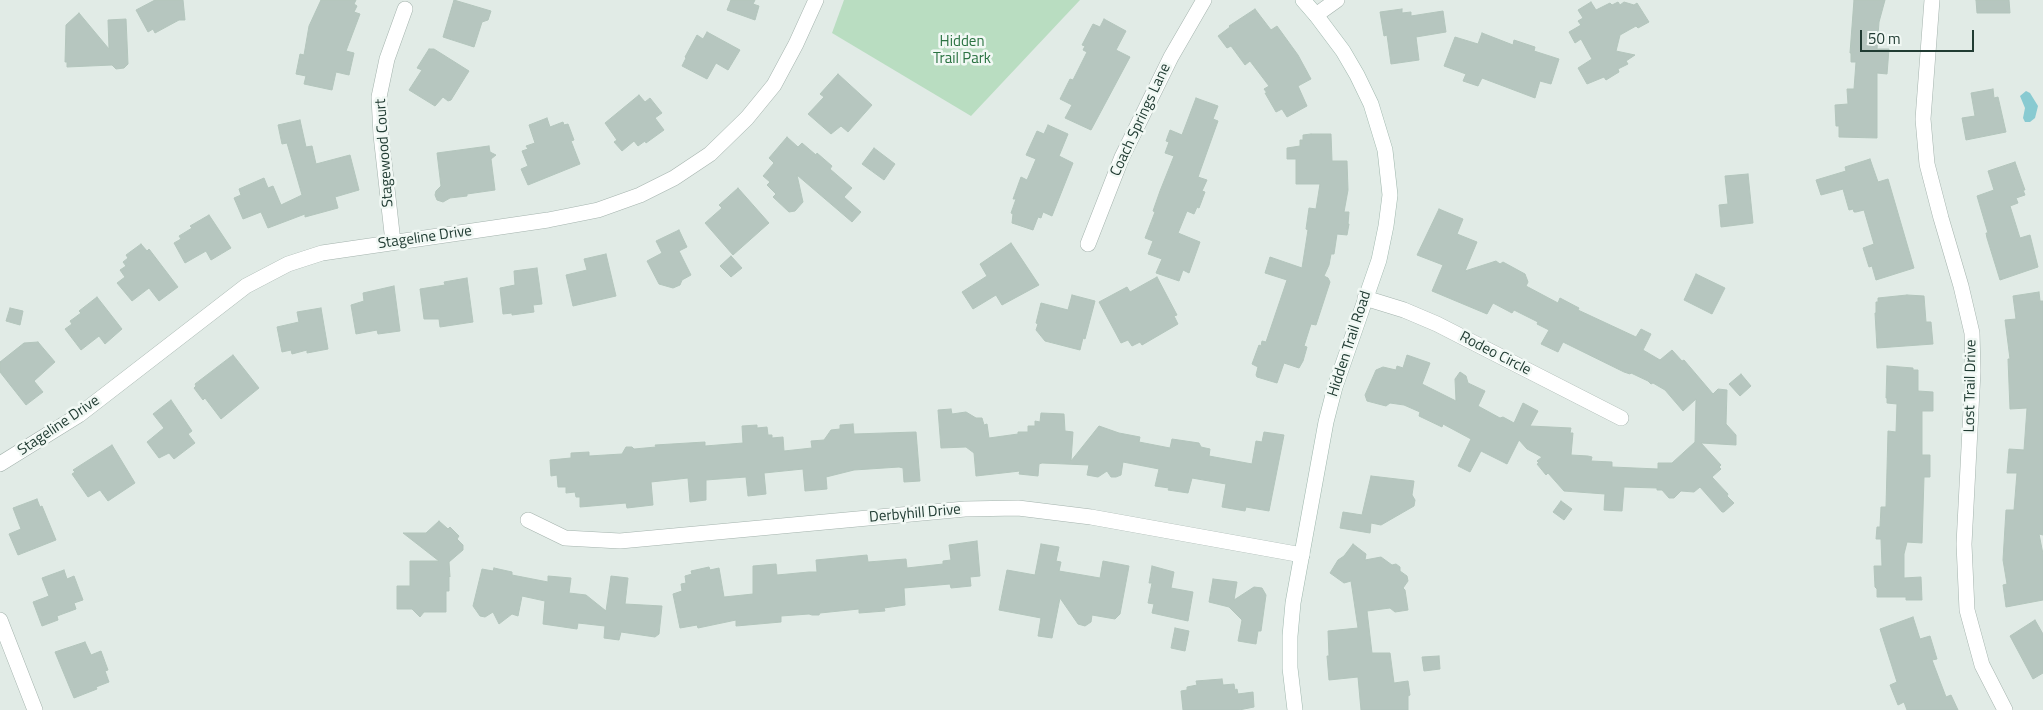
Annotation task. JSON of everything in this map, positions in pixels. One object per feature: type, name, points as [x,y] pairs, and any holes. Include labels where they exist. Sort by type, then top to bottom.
[{"type":"street","name":"Stageline Drive","points":[[0,464],[79,415],[246,286],[288,264],[322,253],[548,220],[598,210],[640,195],[674,178],[710,154],[747,118],[769,92],[796,44],[816,0]]},
{"type":"street","name":"Coach Springs Lane","points":[[1088,244],[1122,157],[1170,57],[1204,0]]},
{"type":"street","name":"Hidden Trail Road","points":[[1295,710],[1290,668],[1290,636],[1302,555],[1326,422],[1335,387],[1379,260],[1390,195],[1388,171],[1379,126],[1371,104],[1357,75],[1316,15],[1303,0]]},
{"type":"street","points":[[1316,15],[1337,0]]},
{"type":"street","name":"Lost Trail Drive","points":[[1932,0],[1923,119],[1927,164],[1962,286],[1972,333],[1973,371],[1964,544],[1966,610],[1982,665],[2005,710]]},
{"type":"street","name":"Stagewood Court","points":[[393,242],[381,135],[379,97],[387,59],[405,9]]},
{"type":"street","name":"Rodeo Circle","points":[[1365,298],[1404,310],[1437,324],[1621,418]]},
{"type":"street","name":"Derbyhill Drive","points":[[528,520],[565,538],[620,541],[965,509],[1018,508],[1091,517],[1302,555]]},
{"type":"street","points":[[0,620],[35,710]]},
{"type":"green space","name":"Hidden Trail Park","points":[[844,0],[1080,0],[971,116],[832,33]]},
{"type":"water","points":[[2026,91],[2030,93],[2038,106],[2035,118],[2030,122],[2025,122],[2023,118],[2025,108],[2020,96]]},
{"type":"building","points":[[155,0],[183,0],[185,20],[179,20],[155,33],[153,29],[148,32],[136,10]]},
{"type":"building","points":[[321,0],[356,0],[354,4],[357,6],[354,12],[360,14],[346,51],[354,53],[349,75],[336,72],[332,90],[304,84],[306,76],[296,74],[300,54],[304,55],[309,26]]},
{"type":"building","points":[[454,0],[491,11],[488,20],[482,22],[474,47],[443,37]]},
{"type":"building","points":[[731,0],[755,0],[753,4],[759,6],[755,20],[727,10]]},
{"type":"building","points":[[1854,0],[1885,0],[1879,22],[1877,49],[1889,49],[1887,74],[1877,73],[1877,138],[1839,137],[1839,126],[1836,126],[1835,105],[1848,104],[1847,89],[1854,89],[1856,62],[1851,62],[1850,53]]},
{"type":"building","points":[[1976,0],[2009,0],[2010,13],[1977,13]]},
{"type":"building","points":[[1591,2],[1596,10],[1610,3],[1612,5],[1618,2],[1620,5],[1624,2],[1634,5],[1637,3],[1649,22],[1638,28],[1636,26],[1620,35],[1616,51],[1635,55],[1626,61],[1628,64],[1618,69],[1619,72],[1606,80],[1604,77],[1587,84],[1578,68],[1592,59],[1581,39],[1575,43],[1569,32],[1581,25],[1578,21],[1583,18],[1578,10]]},
{"type":"building","points":[[1255,9],[1271,30],[1277,26],[1298,55],[1311,79],[1298,86],[1307,106],[1287,117],[1282,109],[1276,112],[1265,93],[1267,93],[1264,89],[1269,86],[1250,61],[1245,65],[1231,46],[1227,48],[1218,36],[1229,26]]},
{"type":"building","points":[[1402,9],[1402,13],[1411,12],[1411,16],[1443,11],[1446,32],[1416,37],[1419,60],[1391,64],[1387,35],[1384,36],[1380,12]]},
{"type":"building","points":[[79,13],[109,49],[108,20],[126,19],[128,64],[124,68],[116,69],[112,65],[67,67],[67,62],[65,62],[66,25]]},
{"type":"building","points":[[1104,19],[1126,31],[1116,50],[1130,57],[1091,130],[1065,118],[1072,105],[1060,99],[1070,79],[1073,80],[1087,52],[1083,50],[1085,46],[1082,45],[1093,24],[1100,27]]},
{"type":"building","points":[[707,32],[740,50],[728,70],[716,63],[707,79],[682,66],[697,35],[703,39]]},
{"type":"building","points":[[1482,33],[1513,45],[1514,40],[1535,47],[1534,51],[1559,59],[1551,84],[1540,81],[1535,98],[1482,78],[1478,86],[1463,81],[1466,74],[1444,66],[1455,37],[1478,44]]},
{"type":"building","points":[[429,49],[434,49],[469,71],[451,100],[448,101],[443,97],[435,106],[409,90],[422,70],[417,68]]},
{"type":"building","points":[[838,74],[872,105],[848,132],[841,126],[831,134],[808,114],[824,97],[820,94]]},
{"type":"building","points":[[1993,89],[1994,98],[1998,97],[2006,132],[1966,140],[1962,118],[1975,116],[1971,93]]},
{"type":"building","points":[[639,95],[645,102],[650,98],[662,113],[655,118],[664,130],[646,143],[645,141],[638,146],[634,141],[622,151],[614,142],[617,140],[605,123]]},
{"type":"building","points":[[1196,98],[1218,106],[1213,119],[1218,121],[1198,177],[1207,180],[1202,191],[1205,192],[1199,208],[1197,207],[1194,214],[1187,211],[1178,233],[1200,242],[1189,273],[1183,270],[1179,281],[1156,273],[1162,259],[1148,254],[1153,241],[1145,238],[1155,212],[1153,211],[1160,191],[1174,156],[1165,153],[1169,142],[1166,141],[1170,130],[1182,135]]},
{"type":"building","points":[[547,118],[550,127],[563,122],[564,125],[568,124],[574,140],[571,141],[580,164],[528,185],[521,169],[528,166],[522,151],[528,149],[526,146],[535,143],[529,125]]},
{"type":"building","points":[[300,120],[306,147],[312,146],[316,164],[350,155],[359,190],[335,197],[338,208],[305,217],[305,214],[268,228],[261,212],[243,219],[234,198],[241,195],[239,189],[264,178],[268,188],[273,186],[281,205],[302,195],[287,143],[282,144],[278,125]]},
{"type":"building","points":[[1048,125],[1068,134],[1059,156],[1073,163],[1052,216],[1043,212],[1041,218],[1038,217],[1033,230],[1012,223],[1013,214],[1011,213],[1016,199],[1013,199],[1021,177],[1027,180],[1036,159],[1026,155],[1037,131],[1044,134]]},
{"type":"building","points":[[1331,134],[1332,161],[1347,161],[1348,190],[1344,212],[1349,212],[1349,224],[1347,235],[1337,234],[1334,254],[1331,254],[1324,276],[1330,282],[1316,325],[1311,324],[1304,346],[1307,347],[1303,361],[1299,368],[1284,363],[1277,383],[1257,377],[1258,367],[1252,364],[1259,345],[1261,346],[1262,341],[1266,342],[1287,280],[1265,273],[1270,257],[1302,268],[1308,230],[1306,229],[1309,208],[1316,209],[1320,184],[1296,184],[1296,159],[1287,159],[1287,148],[1300,146],[1300,140],[1303,140],[1303,135]]},
{"type":"building","points":[[787,137],[798,147],[802,143],[816,155],[817,153],[832,166],[830,169],[852,188],[844,197],[861,212],[852,222],[797,175],[803,202],[795,211],[789,212],[773,197],[776,194],[767,185],[770,182],[763,176],[774,163],[769,158]]},
{"type":"building","points":[[489,146],[490,152],[496,155],[491,159],[495,190],[467,194],[467,196],[450,198],[443,202],[437,200],[436,191],[441,186],[437,153]]},
{"type":"building","points":[[874,148],[895,164],[884,180],[862,164]]},
{"type":"building","points":[[1870,159],[1878,182],[1888,179],[1914,268],[1876,280],[1872,266],[1869,267],[1863,248],[1874,244],[1864,210],[1854,212],[1853,209],[1849,210],[1843,189],[1821,195],[1816,180],[1846,171],[1845,167]]},
{"type":"building","points":[[2015,162],[2025,195],[2016,198],[2018,203],[2010,206],[2020,238],[2030,235],[2038,267],[2000,280],[1977,196],[1994,190],[1988,171]]},
{"type":"building","points":[[1748,174],[1753,223],[1721,227],[1719,205],[1728,204],[1725,176]]},
{"type":"building","points":[[738,188],[769,223],[733,255],[705,223],[722,208],[719,205]]},
{"type":"building","points":[[1439,209],[1463,219],[1457,234],[1477,242],[1465,271],[1496,261],[1500,264],[1503,262],[1525,274],[1528,282],[1526,286],[1558,303],[1560,298],[1579,308],[1578,310],[1636,337],[1641,329],[1651,334],[1643,350],[1660,360],[1672,350],[1682,361],[1684,360],[1713,394],[1718,389],[1727,390],[1726,424],[1736,435],[1736,445],[1701,443],[1721,465],[1719,467],[1721,469],[1712,477],[1734,503],[1722,512],[1700,487],[1694,492],[1681,491],[1674,498],[1669,498],[1662,490],[1657,490],[1657,488],[1624,487],[1622,511],[1604,510],[1605,494],[1564,491],[1537,464],[1539,463],[1537,461],[1542,457],[1527,449],[1519,440],[1507,464],[1481,451],[1470,472],[1458,466],[1471,439],[1443,424],[1442,427],[1419,416],[1420,412],[1404,405],[1390,403],[1386,406],[1367,401],[1365,395],[1376,370],[1383,367],[1396,370],[1397,366],[1403,368],[1407,355],[1430,363],[1422,384],[1456,401],[1455,379],[1460,372],[1466,376],[1468,383],[1485,391],[1478,406],[1500,418],[1503,417],[1514,423],[1523,403],[1538,411],[1530,426],[1571,428],[1570,433],[1573,433],[1571,455],[1592,457],[1591,461],[1612,462],[1612,467],[1658,469],[1658,463],[1672,463],[1695,442],[1696,399],[1683,411],[1665,390],[1653,383],[1651,384],[1631,373],[1624,372],[1563,342],[1558,352],[1541,344],[1549,330],[1514,310],[1512,313],[1493,303],[1487,314],[1432,291],[1443,265],[1417,255]]},
{"type":"building","points":[[209,215],[231,248],[211,260],[206,251],[185,263],[174,243],[181,239],[179,236],[192,228],[190,226]]},
{"type":"building","points":[[679,230],[687,247],[679,251],[691,275],[682,280],[680,285],[673,288],[659,284],[647,261],[662,253],[656,241]]},
{"type":"building","points":[[1011,243],[1039,285],[1002,305],[996,295],[973,309],[962,292],[987,276],[980,264]]},
{"type":"building","points":[[141,244],[147,251],[149,249],[178,287],[159,301],[149,288],[132,301],[117,283],[125,277],[120,270],[126,266],[123,262],[128,258],[126,255]]},
{"type":"building","points":[[606,254],[616,296],[573,306],[566,275],[587,270],[584,259]]},
{"type":"building","points":[[731,256],[742,268],[731,277],[720,266]]},
{"type":"building","points":[[537,268],[542,304],[533,305],[534,312],[512,315],[512,313],[503,314],[500,288],[515,285],[514,271]]},
{"type":"building","points":[[1696,274],[1725,288],[1712,314],[1684,300]]},
{"type":"building","points":[[1157,277],[1177,315],[1174,316],[1178,324],[1142,345],[1140,342],[1132,346],[1128,340],[1121,343],[1099,302],[1127,287],[1130,292]]},
{"type":"building","points":[[467,278],[473,322],[440,327],[439,319],[424,319],[420,289],[445,285],[444,282]]},
{"type":"building","points":[[394,286],[400,331],[378,334],[377,330],[356,334],[351,305],[364,301],[363,293]]},
{"type":"building","points":[[2039,292],[2040,301],[2043,301],[2043,535],[2039,534],[2043,554],[2043,600],[2006,607],[2003,585],[2007,584],[2003,560],[2006,510],[2014,510],[2017,473],[2007,473],[2009,449],[2024,450],[2027,408],[2010,409],[2008,359],[2010,359],[2005,320],[2016,319],[2013,296]]},
{"type":"building","points":[[1072,295],[1095,301],[1085,339],[1083,338],[1080,350],[1045,341],[1036,330],[1041,303],[1068,310]]},
{"type":"building","points":[[1907,295],[1924,296],[1926,322],[1931,322],[1933,344],[1877,348],[1875,313],[1878,298]]},
{"type":"building","points":[[97,297],[122,329],[105,344],[99,336],[81,350],[65,329],[72,324],[70,321],[81,313],[79,311]]},
{"type":"building","points":[[10,308],[23,311],[20,325],[6,321]]},
{"type":"building","points":[[321,308],[328,349],[307,353],[307,350],[292,354],[291,350],[282,352],[277,327],[299,322],[297,312]]},
{"type":"building","points":[[38,342],[55,362],[34,381],[43,392],[26,405],[0,372],[0,362],[24,343]]},
{"type":"building","points":[[233,355],[259,388],[221,419],[205,398],[203,400],[194,388],[195,384]]},
{"type":"building","points":[[1887,366],[1918,370],[1918,391],[1933,392],[1933,411],[1922,411],[1922,455],[1930,455],[1930,477],[1924,477],[1922,543],[1907,542],[1904,554],[1904,578],[1921,577],[1922,600],[1906,600],[1906,597],[1877,597],[1877,589],[1875,587],[1874,566],[1882,566],[1881,539],[1876,539],[1877,527],[1880,527],[1881,507],[1886,507],[1888,431],[1896,432],[1897,404],[1887,403],[1886,398]]},
{"type":"building","points":[[1741,374],[1751,386],[1740,396],[1729,384]]},
{"type":"building","points":[[171,400],[192,431],[188,434],[195,443],[174,459],[169,453],[159,458],[147,442],[164,428],[153,414]]},
{"type":"building","points":[[951,409],[952,414],[966,412],[976,418],[982,418],[984,425],[987,424],[989,438],[1018,434],[1018,432],[1028,432],[1028,426],[1035,426],[1035,421],[1040,422],[1041,413],[1064,414],[1065,431],[1073,432],[1071,461],[1099,426],[1119,433],[1140,437],[1139,442],[1170,448],[1172,439],[1199,443],[1201,447],[1210,449],[1209,456],[1252,464],[1256,441],[1262,442],[1264,432],[1284,435],[1269,511],[1246,507],[1245,511],[1222,507],[1226,484],[1192,478],[1188,493],[1168,490],[1169,488],[1155,486],[1159,469],[1123,462],[1121,475],[1116,477],[1111,477],[1107,471],[1098,477],[1087,475],[1089,465],[1042,463],[1039,464],[1038,476],[1019,474],[1020,471],[976,476],[974,453],[966,447],[941,448],[938,410]]},
{"type":"building","points":[[853,424],[854,434],[916,432],[920,481],[904,482],[903,468],[899,467],[854,470],[826,477],[827,489],[805,491],[803,469],[764,473],[766,494],[748,496],[746,477],[706,480],[706,500],[690,502],[688,478],[651,482],[653,505],[627,508],[626,503],[580,507],[580,497],[576,497],[575,492],[566,493],[566,487],[558,487],[557,475],[551,476],[550,460],[571,458],[571,453],[589,452],[589,456],[622,454],[626,447],[634,449],[656,447],[655,445],[705,442],[705,446],[743,443],[742,426],[757,425],[757,428],[767,427],[768,435],[772,435],[772,438],[783,437],[784,451],[812,448],[811,441],[824,440],[831,430],[840,429],[840,425]]},
{"type":"building","points":[[112,445],[135,483],[108,501],[100,490],[88,497],[72,474],[75,472],[73,470]]},
{"type":"building","points":[[1371,476],[1414,481],[1412,495],[1415,500],[1414,506],[1381,525],[1371,523],[1370,533],[1340,528],[1343,512],[1362,515]]},
{"type":"building","points":[[37,499],[40,507],[42,506],[56,540],[18,555],[9,534],[21,529],[13,508]]},
{"type":"building","points":[[1561,501],[1572,509],[1564,520],[1553,512]]},
{"type":"building","points":[[439,521],[448,529],[450,527],[459,536],[457,539],[463,545],[463,550],[449,562],[450,577],[449,591],[446,591],[446,612],[424,612],[420,617],[412,609],[397,609],[397,586],[410,586],[410,561],[439,561],[403,533],[426,533]]},
{"type":"building","points":[[977,541],[980,576],[970,577],[971,586],[951,588],[950,584],[904,588],[905,605],[884,608],[885,611],[859,613],[859,609],[820,613],[819,615],[781,616],[781,622],[736,626],[736,620],[698,628],[697,625],[680,628],[673,594],[682,591],[681,584],[686,583],[685,576],[692,574],[691,571],[709,567],[710,570],[719,568],[724,597],[753,594],[753,566],[776,564],[777,575],[817,572],[816,560],[867,555],[868,562],[906,559],[907,568],[943,564],[943,561],[951,560],[949,545]]},
{"type":"building","points":[[1041,544],[1059,547],[1056,561],[1061,562],[1059,571],[1100,578],[1103,561],[1129,566],[1120,614],[1115,619],[1092,615],[1091,622],[1085,626],[1078,624],[1060,598],[1052,638],[1038,636],[1041,618],[999,610],[1007,570],[1035,575]]},
{"type":"building","points":[[1353,544],[1366,554],[1365,560],[1381,557],[1392,565],[1396,564],[1400,567],[1400,571],[1407,576],[1408,581],[1403,588],[1405,590],[1408,610],[1395,612],[1390,608],[1367,611],[1372,653],[1390,653],[1394,683],[1408,681],[1410,695],[1408,696],[1408,710],[1361,710],[1358,677],[1329,680],[1327,656],[1329,656],[1328,631],[1358,628],[1351,581],[1344,583],[1330,573],[1338,560],[1344,556]]},
{"type":"building","points":[[1152,566],[1174,572],[1171,588],[1193,592],[1188,621],[1152,613],[1154,604],[1148,603],[1152,583],[1149,583]]},
{"type":"building","points":[[494,568],[512,572],[512,575],[548,582],[548,576],[571,578],[569,593],[586,595],[606,611],[611,576],[628,578],[625,604],[662,606],[659,634],[655,637],[621,632],[619,640],[604,638],[605,626],[578,623],[577,629],[543,624],[545,601],[522,596],[518,616],[512,614],[499,624],[493,612],[485,617],[480,616],[473,606],[482,569],[493,571]]},
{"type":"building","points":[[64,570],[67,579],[74,576],[83,600],[74,603],[76,609],[57,616],[58,620],[42,626],[33,602],[49,596],[42,578]]},
{"type":"building","points":[[1213,579],[1237,582],[1234,600],[1254,587],[1262,588],[1266,595],[1261,631],[1258,631],[1256,644],[1238,641],[1242,620],[1229,607],[1209,602]]},
{"type":"building","points":[[1913,617],[1920,639],[1930,636],[1937,659],[1932,660],[1946,697],[1951,695],[1958,710],[1907,710],[1904,702],[1898,705],[1890,685],[1897,682],[1880,629]]},
{"type":"building","points":[[2035,620],[2043,634],[2043,673],[2033,679],[2010,636]]},
{"type":"building","points":[[1175,628],[1189,631],[1185,651],[1171,648]]},
{"type":"building","points":[[85,642],[91,655],[101,651],[108,670],[105,671],[109,682],[74,698],[55,652]]},
{"type":"building","points":[[1439,656],[1440,669],[1424,671],[1422,657]]},
{"type":"building","points":[[1222,679],[1223,685],[1234,684],[1238,694],[1253,692],[1254,707],[1239,710],[1183,710],[1181,691],[1187,690],[1187,687],[1197,685],[1196,681]]}]
